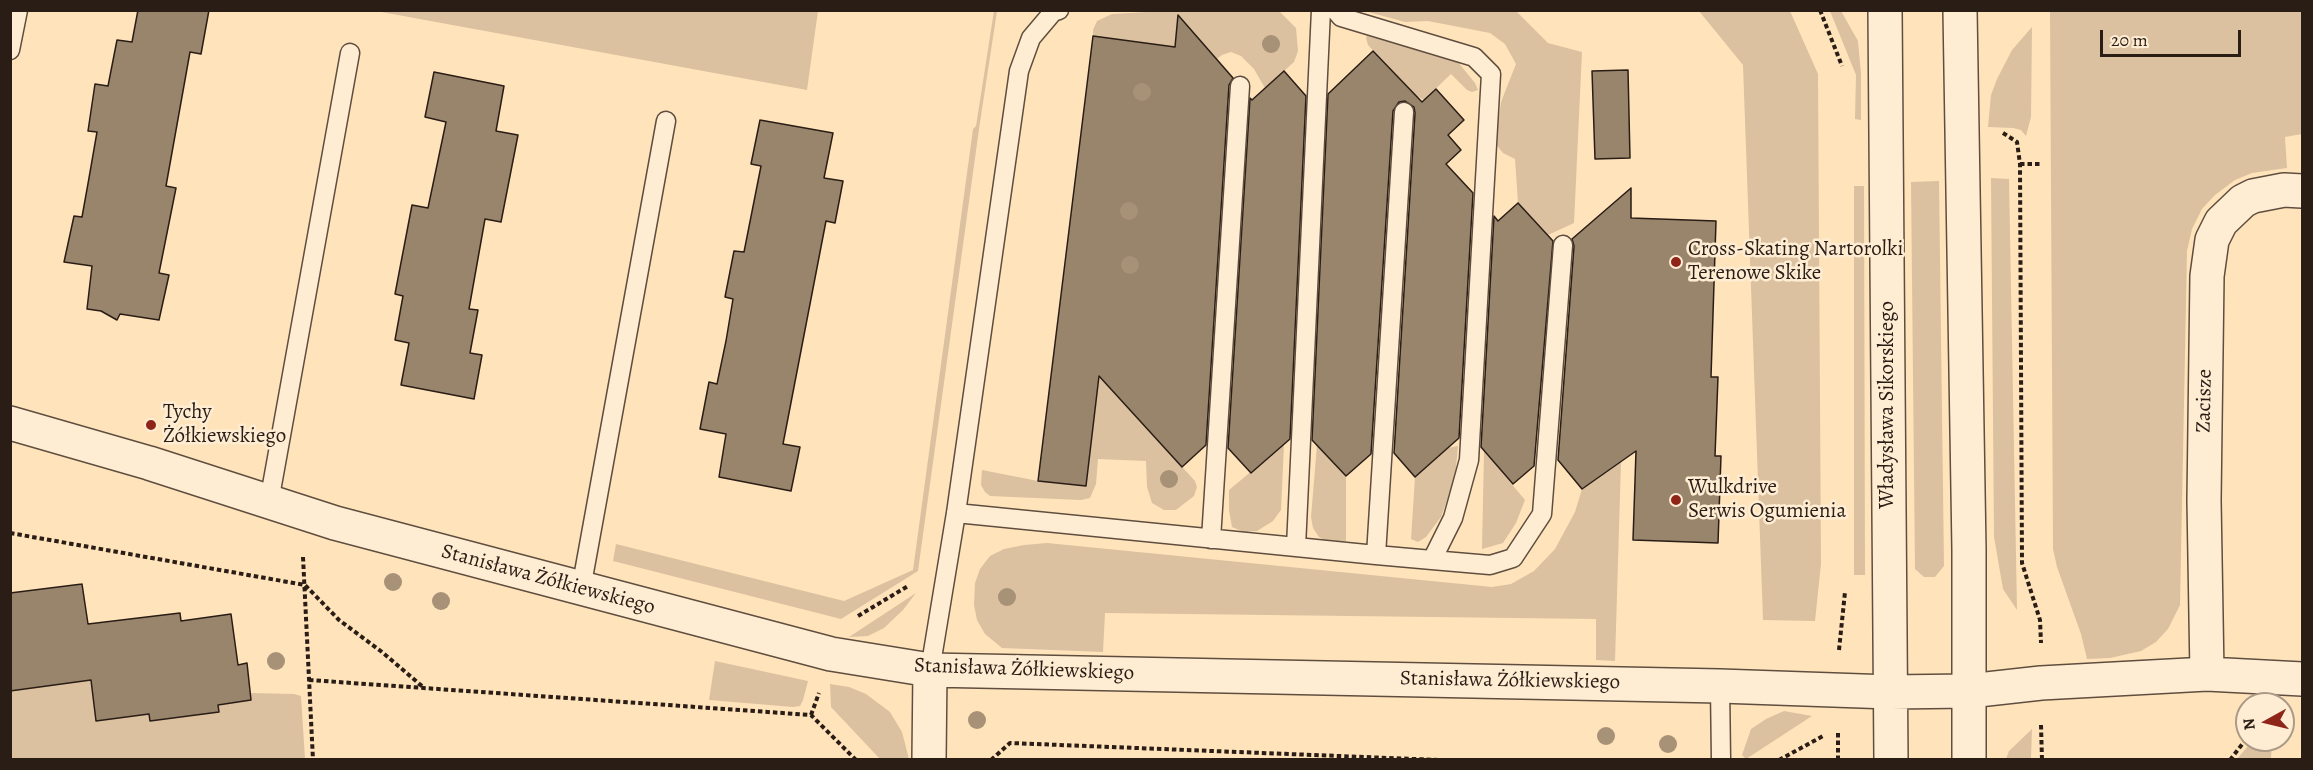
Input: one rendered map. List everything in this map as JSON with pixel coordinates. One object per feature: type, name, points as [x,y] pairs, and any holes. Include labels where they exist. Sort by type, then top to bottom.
[{"type":"street","name":"Władysława Sikorskiego","points":[[1885,10],[1891,759]]},
{"type":"street","points":[[1960,10],[1969,526],[1969,759]]},
{"type":"street","name":"Zacisze","points":[[2207,674],[2204,500],[2207,276],[2211,240],[2221,222],[2243,201],[2253,196],[2284,190],[2302,191]]},
{"type":"street","name":"Stanisława Żółkiewskiego","points":[[10,423],[148,463],[301,512],[581,589],[831,654],[930,670],[1720,686],[1890,692]]},
{"type":"street","points":[[929,759],[930,670]]},
{"type":"street","points":[[1890,692],[1969,691],[2041,683],[2207,674],[2302,679]]},
{"type":"lane","points":[[10,50],[18,10]]},
{"type":"lane","points":[[1296,547],[1321,10]]},
{"type":"lane","points":[[1335,10],[1341,17],[1474,57],[1491,74],[1469,460],[1453,518],[1431,560]]},
{"type":"lane","points":[[930,670],[956,513],[1019,71],[1030,38],[1055,11]]},
{"type":"lane","points":[[268,502],[350,53]]},
{"type":"lane","points":[[1211,539],[1240,86]]},
{"type":"lane","points":[[1376,555],[1404,112]]},
{"type":"lane","points":[[581,589],[666,121]]},
{"type":"lane","points":[[956,513],[1490,566],[1513,558],[1542,513],[1563,245]]},
{"type":"lane","points":[[1720,686],[1720,759]]},
{"type":"path","points":[[2012,137],[2017,142],[2020,164],[2022,563],[2040,620],[2041,641]]},
{"type":"path","points":[[2020,164],[2040,164]]},
{"type":"path","points":[[301,512],[313,759]]},
{"type":"path","points":[[10,533],[304,585],[339,620],[423,687]]},
{"type":"path","points":[[309,680],[812,715],[856,759]]},
{"type":"path","points":[[1838,724],[1838,759]]},
{"type":"path","points":[[2042,727],[2042,759]]},
{"type":"path","points":[[1779,759],[1823,736]]},
{"type":"path","points":[[992,759],[1010,743],[1440,759]]},
{"type":"path","points":[[1000,751],[1000,759]]},
{"type":"shaded area","points":[[1182,10],[1278,10],[1296,28],[1298,51],[1294,62],[1265,88],[1254,69],[1241,56],[1231,52],[1217,59],[1192,32],[1151,433],[1195,481],[1197,487],[1194,496],[1176,510],[1164,510],[1152,503],[1147,487],[1146,461],[1098,459],[1096,484],[1090,498],[1081,500],[990,496],[981,485],[982,470],[1038,481],[1086,486],[1140,42],[1093,36],[1093,30],[1097,21],[1112,14]]},
{"type":"shaded area","points":[[2052,10],[2302,11],[2302,134],[2285,137],[2287,168],[2252,173],[2235,180],[2215,195],[2202,209],[2192,229],[2187,251],[2180,605],[2168,629],[2156,642],[2141,651],[2110,658],[2087,659],[2053,549],[2050,12]]},
{"type":"shaded area","points":[[376,11],[818,11],[807,90]]},
{"type":"shaded area","points":[[994,11],[997,11],[918,571],[841,619],[613,561],[616,544],[844,601],[913,570],[973,129],[976,126]]},
{"type":"shaded area","points":[[1365,11],[1516,11],[1548,43],[1582,52],[1574,223],[1548,235],[1518,203],[1515,159],[1503,153],[1495,143],[1501,102],[1516,64],[1505,44],[1490,33],[1428,21],[1405,22]]},
{"type":"shaded area","points":[[1699,11],[1790,11],[1818,74],[1821,564],[1815,621],[1763,620],[1743,65]]},
{"type":"shaded area","points":[[1830,11],[1841,11],[1858,41],[1861,120],[1855,119],[1856,75]]},
{"type":"shaded area","points":[[2032,27],[2031,117],[2026,136],[2021,130],[2013,128],[1988,127],[1991,95],[1997,79],[2012,50]]},
{"type":"shaded area","points":[[1368,33],[1453,56],[1478,90],[1472,92],[1467,90],[1451,74],[1424,100],[1413,94],[1368,45],[1366,38]]},
{"type":"shaded area","points":[[1991,178],[2009,179],[2017,610],[2003,589],[1994,537]]},
{"type":"shaded area","points":[[1939,181],[1944,566],[1935,577],[1924,577],[1915,569],[1911,182]]},
{"type":"shaded area","points":[[1854,186],[1864,186],[1865,575],[1854,575]]},
{"type":"shaded area","points":[[1284,444],[1281,510],[1273,521],[1257,531],[1244,532],[1232,527],[1229,490]]},
{"type":"shaded area","points":[[1317,445],[1346,476],[1346,541],[1337,544],[1329,543],[1319,537],[1313,528],[1311,517]]},
{"type":"shaded area","points":[[1458,446],[1455,478],[1441,517],[1426,537],[1418,542],[1411,539],[1415,477],[1448,448]]},
{"type":"shaded area","points":[[1484,451],[1525,500],[1516,523],[1503,543],[1482,549]]},
{"type":"shaded area","points":[[1621,462],[1615,661],[1596,660],[1596,619],[1105,613],[1103,652],[1002,648],[985,634],[977,620],[974,605],[975,583],[980,569],[990,556],[1004,549],[1047,543],[1492,587],[1511,584],[1534,571],[1555,549],[1575,512],[1582,489]]},
{"type":"shaded area","points":[[916,593],[903,610],[884,628],[868,636],[849,637]]},
{"type":"shaded area","points":[[715,661],[808,681],[803,700],[800,706],[793,707],[709,700]]},
{"type":"shaded area","points":[[91,680],[97,721],[149,714],[150,721],[219,712],[218,705],[251,700],[250,693],[301,696],[305,759],[11,759],[10,691]]},
{"type":"shaded area","points":[[830,684],[849,687],[866,694],[890,712],[902,732],[909,759],[880,759],[831,707]]},
{"type":"shaded area","points":[[1784,711],[1812,716],[1746,759],[1742,755],[1751,729]]},
{"type":"shaded area","points":[[2032,729],[2031,759],[2006,759],[2009,751]]},
{"type":"shaded area","points":[[2243,752],[2271,752],[2271,759],[2237,759]]},
{"type":"building","points":[[138,10],[209,10],[201,54],[190,52],[166,186],[176,188],[159,273],[169,275],[159,320],[120,314],[117,320],[101,311],[87,309],[92,266],[64,262],[74,216],[82,217],[89,178],[97,132],[88,131],[95,84],[108,86],[117,40],[132,42]]},
{"type":"building","points":[[1178,15],[1233,78],[1229,85],[1206,445],[1182,467],[1099,376],[1086,486],[1038,481],[1093,36],[1175,47]]},
{"type":"building","points":[[1373,51],[1422,102],[1436,89],[1464,120],[1448,135],[1461,150],[1446,164],[1473,193],[1459,438],[1415,477],[1394,453],[1415,113],[1414,107],[1405,101],[1399,102],[1393,111],[1371,454],[1346,476],[1312,440],[1328,94]]},
{"type":"building","points":[[1628,70],[1630,158],[1595,159],[1592,71]]},
{"type":"building","points":[[1284,71],[1306,96],[1290,439],[1251,473],[1228,448],[1250,98],[1252,100]]},
{"type":"building","points":[[434,72],[504,86],[496,131],[518,135],[501,222],[485,219],[469,309],[478,310],[470,353],[482,355],[474,399],[401,385],[409,343],[395,340],[403,296],[395,294],[412,205],[428,208],[446,122],[425,117]]},
{"type":"building","points":[[760,120],[833,133],[824,178],[843,181],[835,223],[826,221],[783,444],[800,447],[791,491],[719,477],[726,434],[700,429],[709,382],[717,384],[726,341],[733,299],[725,297],[734,251],[744,252],[761,166],[751,164]]},
{"type":"building","points":[[1631,188],[1631,218],[1716,221],[1711,377],[1718,377],[1715,456],[1721,456],[1718,543],[1633,540],[1636,451],[1582,489],[1558,460],[1574,246],[1572,239]]},
{"type":"building","points":[[1518,203],[1553,241],[1534,466],[1513,484],[1481,447],[1494,216],[1498,221]]},
{"type":"building","points":[[82,584],[88,624],[180,613],[181,621],[231,614],[238,665],[247,663],[251,700],[218,705],[219,712],[150,721],[149,714],[96,721],[91,680],[10,691],[10,593]]},
{"type":"place","name":"Cross-Skating Nartorolki Terenowe Skike","points":[[1676,262]]},
{"type":"place","name":"Tychy Żółkiewskiego","points":[[151,425]]},
{"type":"place","name":"Wulkdrive Serwis Ogumienia","points":[[1676,500]]}]
